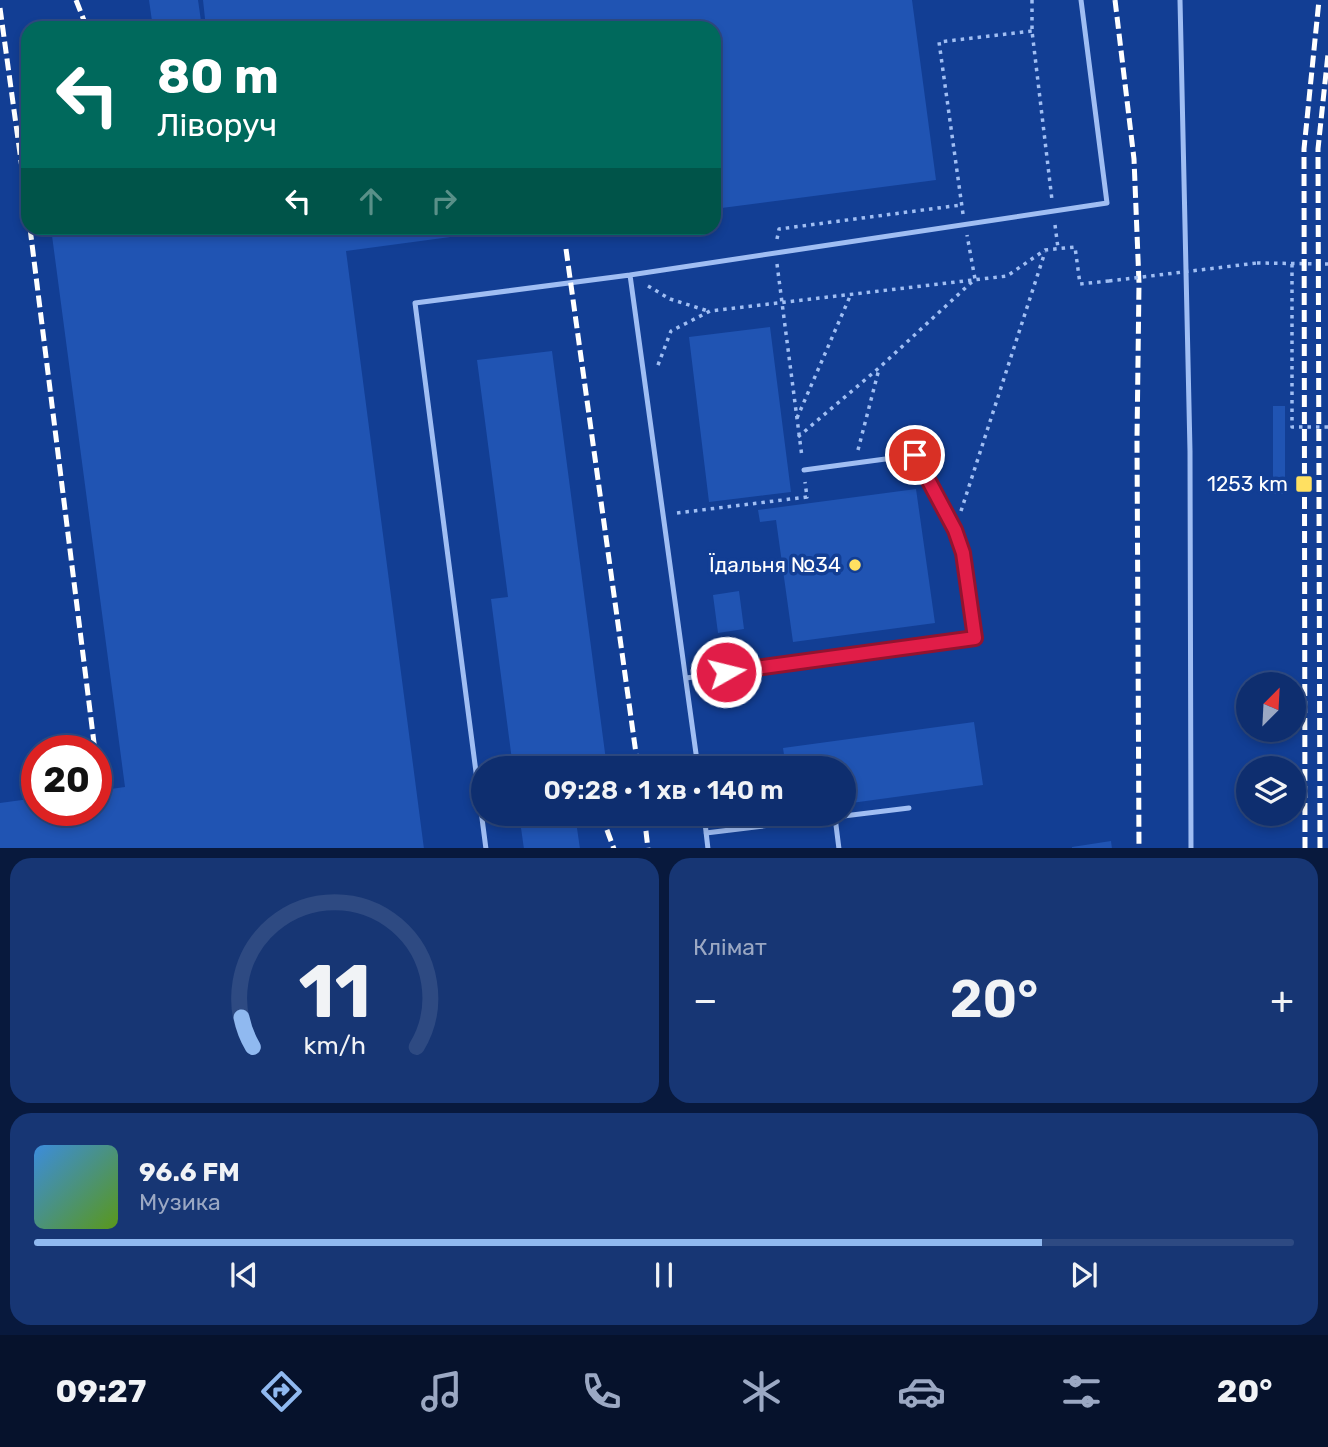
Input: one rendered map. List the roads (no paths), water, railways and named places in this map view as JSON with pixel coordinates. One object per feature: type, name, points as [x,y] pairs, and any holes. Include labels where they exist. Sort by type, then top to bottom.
[{"type":"lane","points":[[486,848],[415,303],[630,275],[1107,204],[1081,0]]},
{"type":"lane","points":[[1180,0],[1190,451],[1191,848]]},
{"type":"lane","points":[[630,275],[697,756]]},
{"type":"lane","points":[[687,678],[975,638],[963,553],[955,530],[915,455],[804,470]]},
{"type":"lane","points":[[856,814],[909,808]]},
{"type":"lane","points":[[705,826],[708,848]]},
{"type":"lane","points":[[706,833],[762,826]]},
{"type":"lane","points":[[836,826],[839,848]]},
{"type":"railway","points":[[76,0],[84,21]]},
{"type":"railway","points":[[1115,0],[1134,159],[1139,283],[1139,848]]},
{"type":"railway","points":[[1305,848],[1304,149],[1319,0]]},
{"type":"railway","points":[[0,8],[21,161]]},
{"type":"railway","points":[[1320,848],[1318,149],[1328,54]]},
{"type":"railway","points":[[31,235],[93,735]]},
{"type":"railway","points":[[566,249],[636,756]]},
{"type":"railway","points":[[605,826],[614,848]]},
{"type":"railway","points":[[645,826],[648,848]]},
{"type":"place","name":"1253 km","points":[[1304,484]]},
{"type":"place","name":"Їдальня №34","points":[[855,565]]}]
